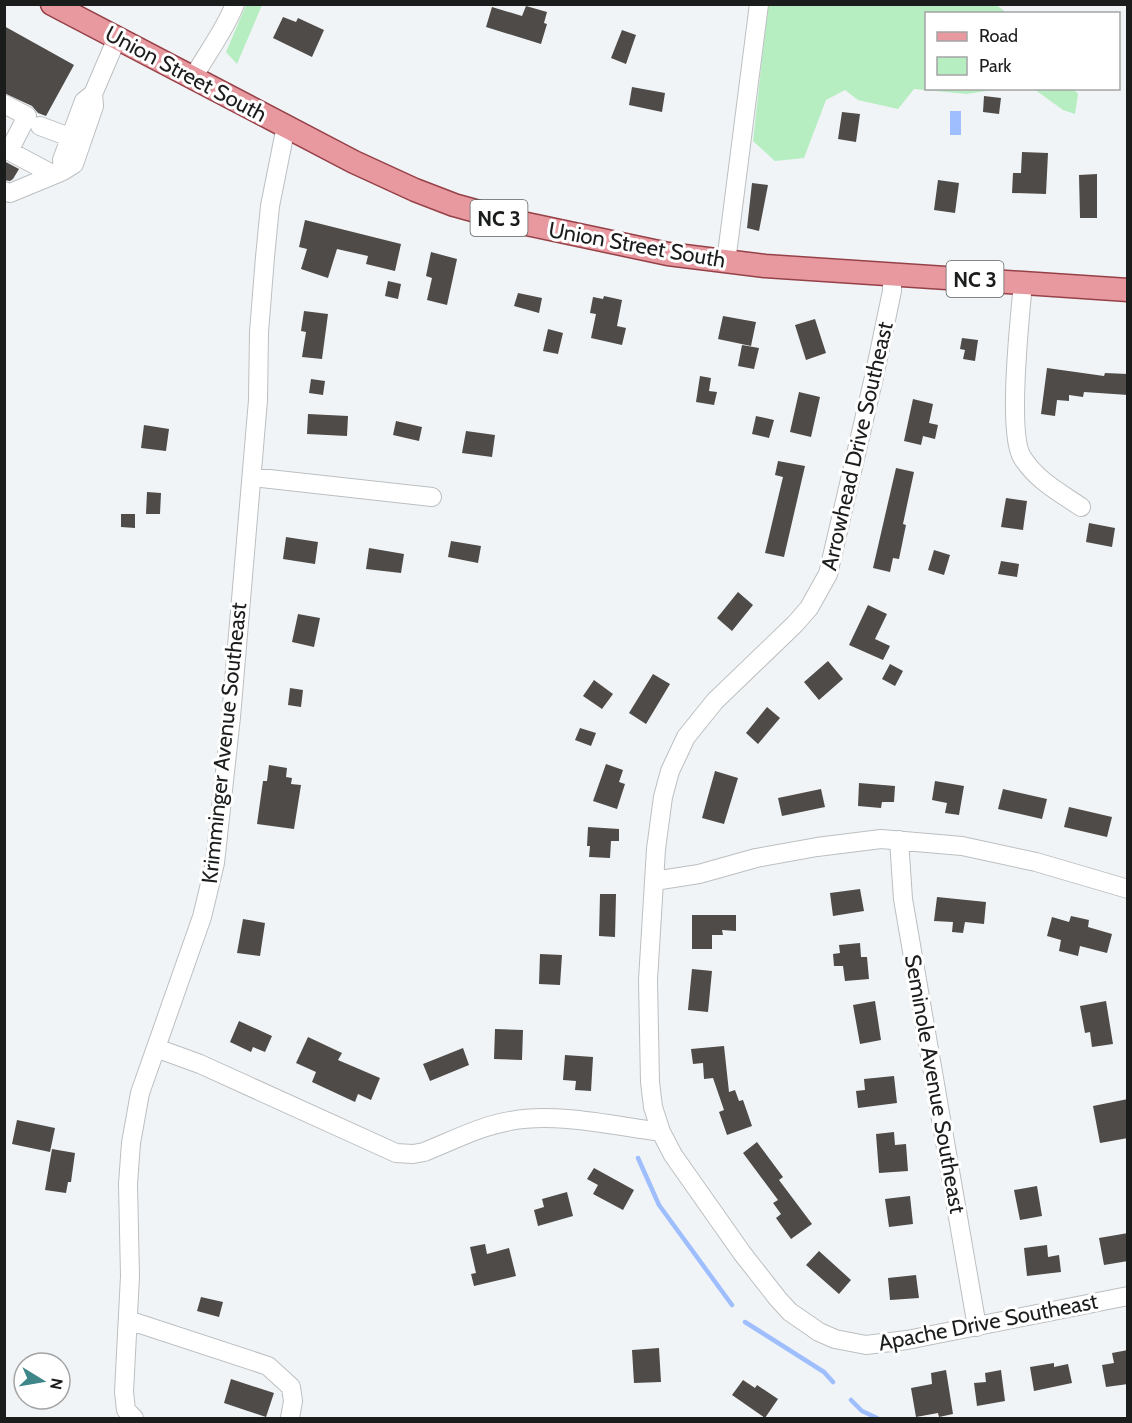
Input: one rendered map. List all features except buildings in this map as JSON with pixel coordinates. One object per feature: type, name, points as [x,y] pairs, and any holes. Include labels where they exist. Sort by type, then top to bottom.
[{"type":"main road","name":"Union Street South","points":[[52,4],[354,162],[415,190],[458,206],[508,220],[657,251],[726,262],[1128,290]]},
{"type":"street","points":[[193,78],[214,40],[229,20],[235,4]]},
{"type":"street","points":[[726,262],[759,4]]},
{"type":"street","points":[[58,173],[62,160],[76,140],[84,101],[93,94],[117,38]]},
{"type":"street","points":[[4,104],[27,116],[7,150],[58,173]]},
{"type":"street","points":[[40,126],[76,140]]},
{"type":"street","name":"Krimminger Avenue Southeast","points":[[128,1417],[124,1392],[130,1276],[128,1184],[131,1143],[140,1093],[202,917],[215,863],[231,717],[252,477],[265,257],[270,207],[286,126]]},
{"type":"street","points":[[4,191],[10,193],[58,173]]},
{"type":"street","name":"Arrowhead Drive Southeast","points":[[661,1132],[653,1107],[650,1082],[648,980],[656,849],[663,797],[670,771],[686,737],[715,701],[809,608],[828,574],[874,377],[892,291],[892,275]]},
{"type":"street","points":[[1023,283],[1015,431],[1021,455],[1043,482],[1081,507]]},
{"type":"street","points":[[252,477],[432,497]]},
{"type":"street","points":[[654,881],[699,874],[756,858],[881,839],[962,846],[1036,862],[1128,889]]},
{"type":"street","name":"Seminole Avenue Southeast","points":[[899,840],[904,910],[977,1327]]},
{"type":"street","points":[[156,1048],[200,1064],[396,1153],[424,1152],[491,1125],[533,1118],[581,1121],[661,1132]]},
{"type":"street","name":"Apache Drive Southeast","points":[[661,1132],[673,1155],[767,1286],[790,1312],[819,1332],[835,1339],[866,1345],[907,1340],[1128,1296]]},
{"type":"street","points":[[128,1320],[268,1366],[291,1387],[293,1401],[290,1419]]},
{"type":"green space","points":[[995,4],[1006,12],[925,12],[925,90],[993,90],[967,94],[914,89],[898,109],[858,100],[845,90],[826,100],[804,158],[775,161],[753,141],[768,5]]},
{"type":"green space","points":[[246,5],[262,5],[237,64],[226,52]]},
{"type":"green space","points":[[1035,90],[1075,90],[1078,94],[1075,114],[1063,110]]},
{"type":"water","points":[[950,111],[961,111],[961,135],[950,135]]},
{"type":"waterway","points":[[638,1158],[659,1205],[732,1305]]},
{"type":"waterway","points":[[745,1322],[824,1372],[833,1382]]},
{"type":"waterway","points":[[851,1400],[862,1411],[877,1418]]}]
